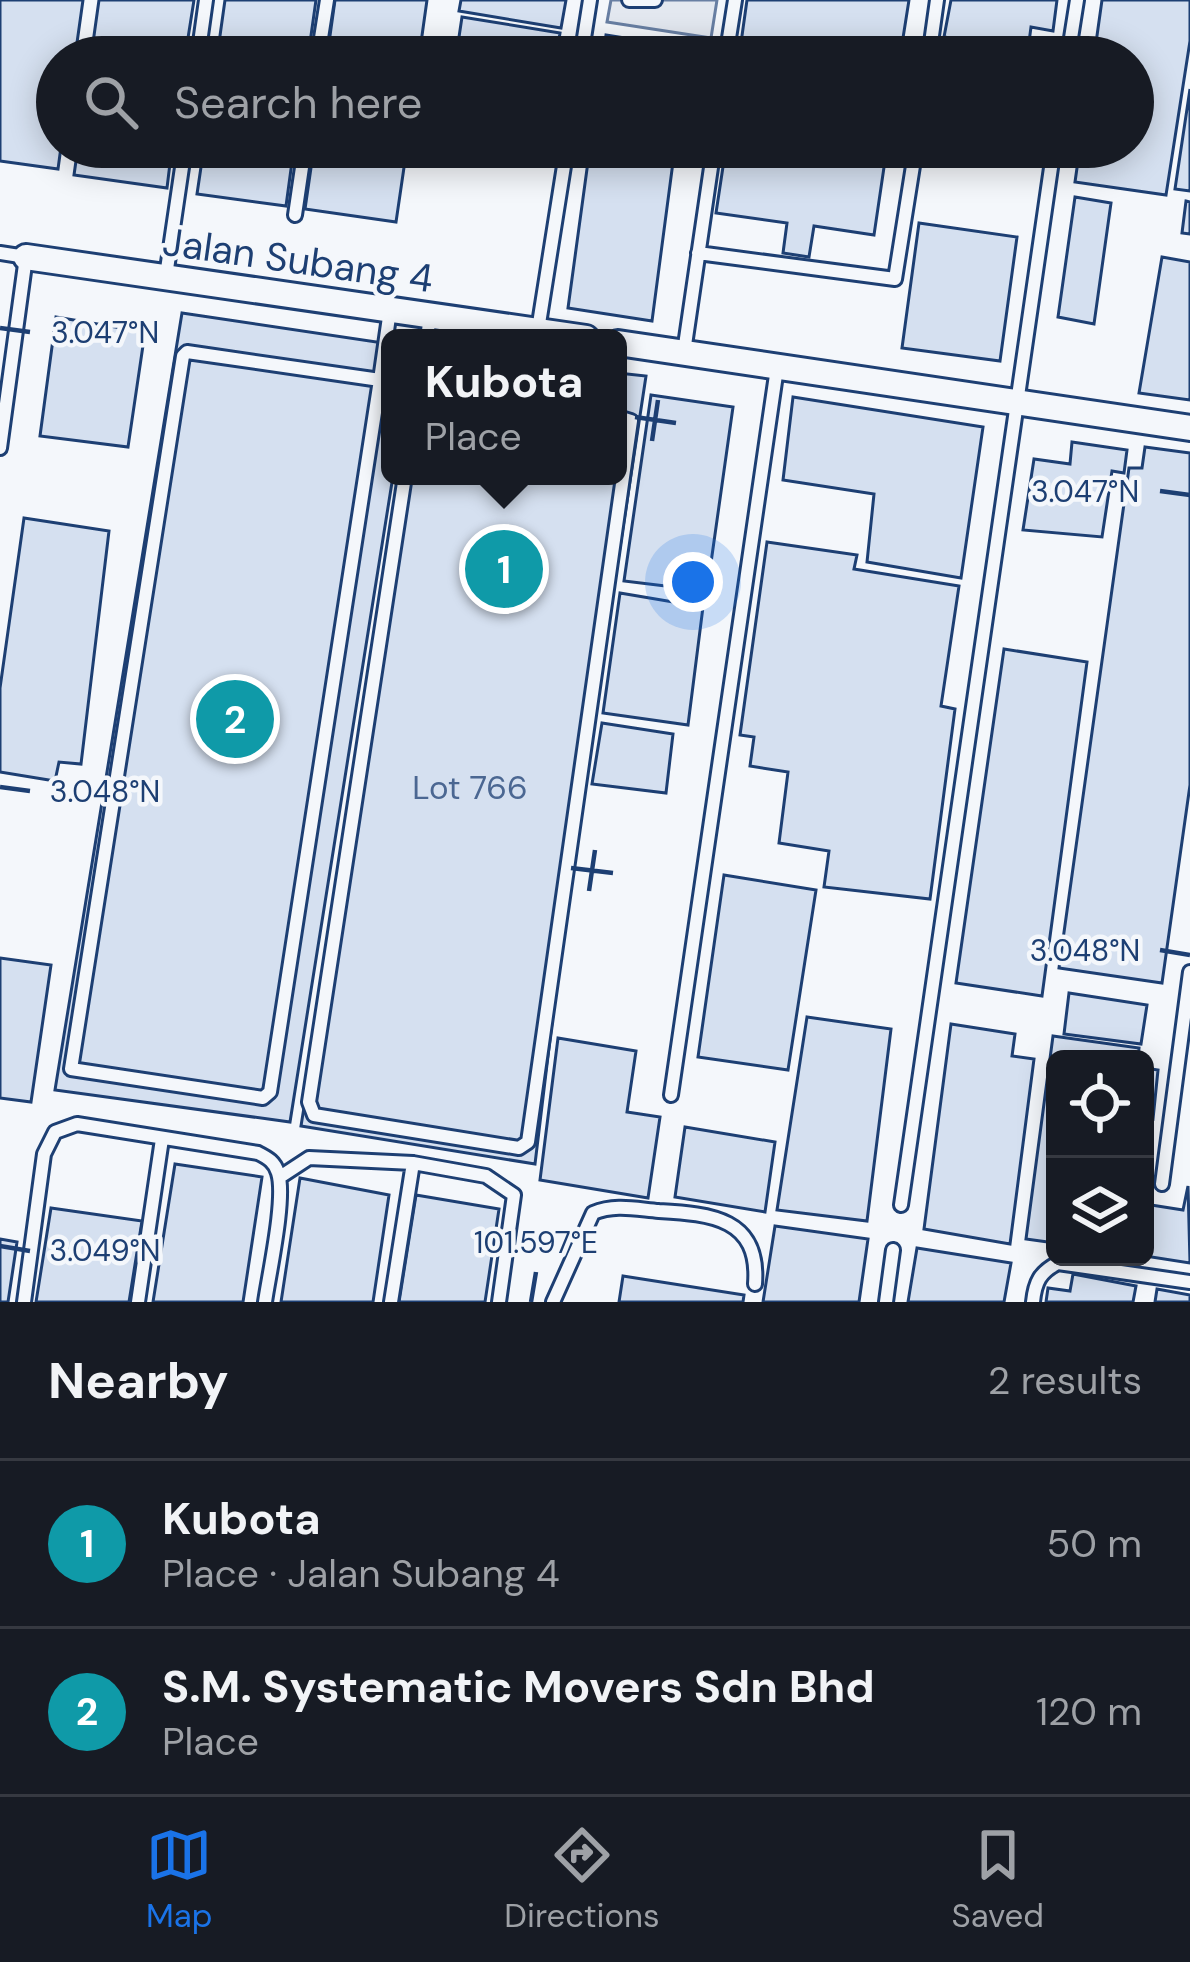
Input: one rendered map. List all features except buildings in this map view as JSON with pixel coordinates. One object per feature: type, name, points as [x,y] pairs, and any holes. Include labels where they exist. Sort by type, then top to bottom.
[{"type":"street","name":"Jalan Subang 4","points":[[13,255],[390,310],[428,327],[501,329]]},
{"type":"street","points":[[627,344],[1190,428]]},
{"type":"lane","points":[[201,36],[206,0]]},
{"type":"lane","points":[[321,36],[327,0]]},
{"type":"lane","points":[[584,36],[590,0]]},
{"type":"lane","points":[[629,0],[655,0]]},
{"type":"lane","points":[[730,36],[735,0]]},
{"type":"lane","points":[[932,36],[937,0]]},
{"type":"lane","points":[[1071,36],[1077,0]]},
{"type":"lane","points":[[165,278],[182,168]]},
{"type":"lane","points":[[295,215],[302,168]]},
{"type":"lane","points":[[538,329],[564,168]]},
{"type":"lane","points":[[684,354],[710,168]]},
{"type":"lane","points":[[698,253],[896,279],[913,168]]},
{"type":"lane","points":[[902,1205],[1051,168]]},
{"type":"lane","points":[[0,448],[13,255]]},
{"type":"lane","points":[[387,329],[390,310]]},
{"type":"lane","points":[[380,380],[187,352],[183,356],[71,1070],[263,1098],[270,1092],[380,380],[381,373]]},
{"type":"lane","points":[[671,1096],[777,368]]},
{"type":"lane","points":[[627,420],[631,422],[627,450]]},
{"type":"lane","points":[[404,485],[308,1102],[314,1115],[519,1148],[529,1142],[622,485]]},
{"type":"lane","points":[[1162,1184],[1190,972]]},
{"type":"lane","points":[[24,1302],[44,1154],[55,1132],[77,1124],[258,1153],[272,1161],[280,1177],[265,1302]]},
{"type":"lane","points":[[138,1302],[162,1139]]},
{"type":"lane","points":[[280,1177],[309,1158],[413,1163],[486,1175],[514,1195],[499,1302]]},
{"type":"lane","points":[[391,1302],[413,1163]]},
{"type":"lane","points":[[553,1302],[593,1213],[610,1206],[708,1214],[740,1230],[757,1258],[755,1284]]},
{"type":"lane","points":[[886,1302],[893,1250]]},
{"type":"lane","points":[[1033,1302],[1038,1279],[1058,1263],[1190,1282]]},
{"type":"shaded area","points":[[611,0],[717,0],[711,36],[607,22]]},
{"type":"place","name":"Kubota","points":[[504,569]]},
{"type":"place","name":"S.M. Systematic Movers Sdn Bhd","points":[[235,719]]}]
